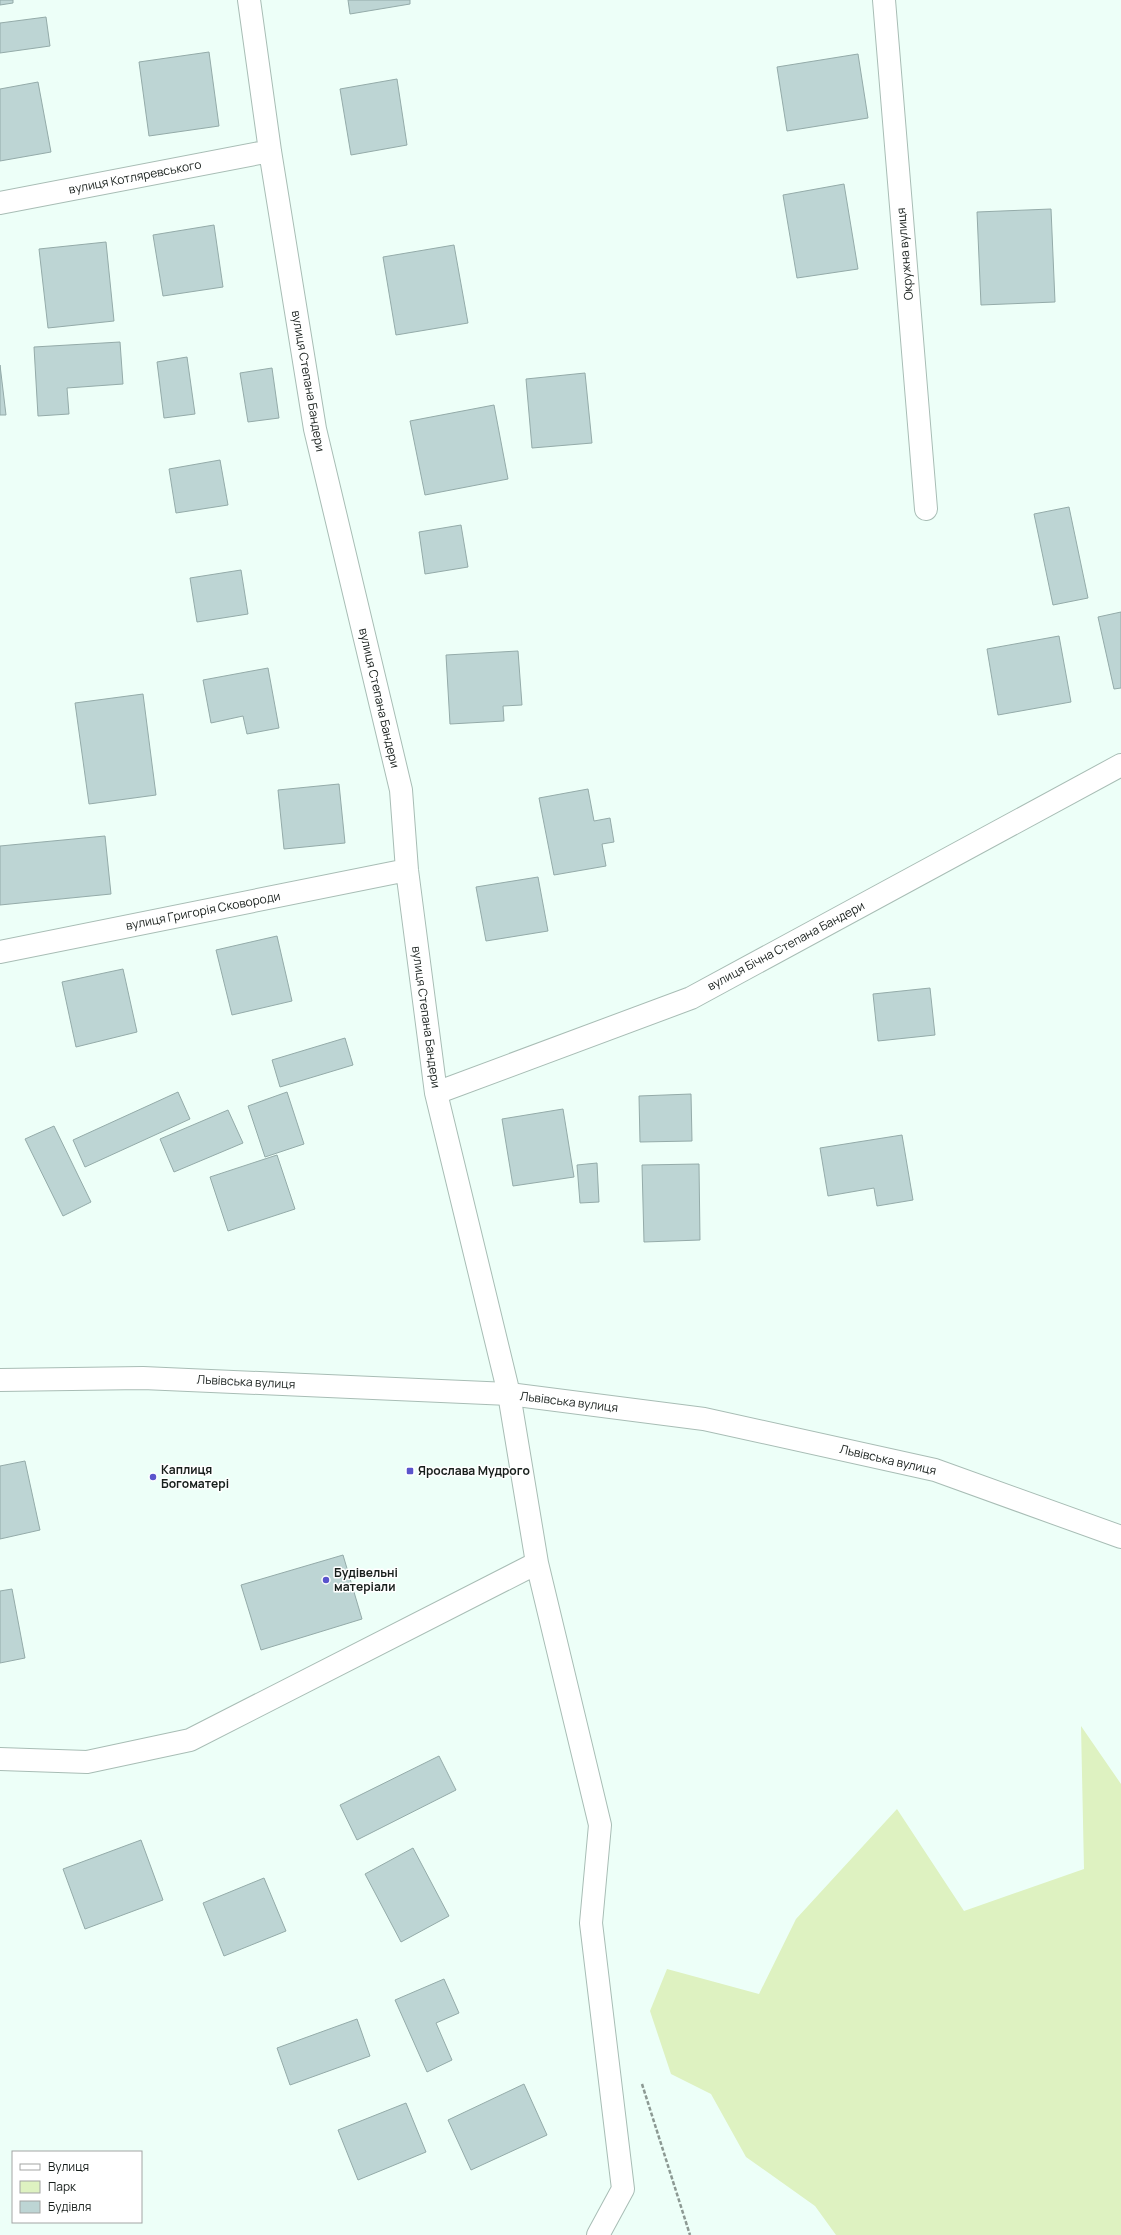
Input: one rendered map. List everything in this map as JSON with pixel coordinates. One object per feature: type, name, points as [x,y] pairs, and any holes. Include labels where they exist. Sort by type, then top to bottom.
[{"type":"street","name":"вулиця Степана Бандери","points":[[249,0],[270,151],[315,429],[401,790],[406,870],[436,1093],[509,1394],[536,1563],[600,1825],[591,1923],[623,2189],[598,2235]]},
{"type":"street","name":"Окружна вулиця","points":[[884,0],[926,509]]},
{"type":"street","name":"вулиця Котляревського","points":[[0,203],[270,151]]},
{"type":"street","name":"вулиця Бічна Степана Бандери","points":[[436,1093],[691,998],[1121,765]]},
{"type":"street","name":"вулиця Григорія Сковороди","points":[[0,952],[406,870]]},
{"type":"street","name":"Львівська вулиця","points":[[0,1380],[143,1378],[509,1394],[704,1419],[935,1470],[1121,1537]]},
{"type":"street","points":[[0,1760],[87,1762],[190,1740],[536,1563]]},
{"type":"green space","points":[[1081,1726],[1121,1784],[1121,2235],[836,2235],[815,2206],[746,2157],[711,2094],[671,2074],[650,2011],[667,1969],[759,1994],[796,1919],[897,1809],[964,1911],[1084,1869]]},
{"type":"building","points":[[0,0],[13,0],[13,3],[0,5]]},
{"type":"building","points":[[348,0],[410,0],[410,4],[350,14]]},
{"type":"building","points":[[46,17],[50,46],[0,53],[0,23]]},
{"type":"building","points":[[209,52],[219,126],[149,136],[139,62]]},
{"type":"building","points":[[858,54],[868,118],[787,131],[777,67]]},
{"type":"building","points":[[397,79],[407,145],[351,155],[340,89]]},
{"type":"building","points":[[38,82],[51,152],[0,161],[0,89]]},
{"type":"building","points":[[844,184],[858,269],[797,278],[783,195]]},
{"type":"building","points":[[1051,209],[1055,302],[981,305],[977,212]]},
{"type":"building","points":[[214,225],[223,287],[163,296],[153,235]]},
{"type":"building","points":[[106,242],[114,321],[48,328],[39,249]]},
{"type":"building","points":[[454,245],[468,323],[396,335],[383,257]]},
{"type":"building","points":[[120,342],[123,384],[67,388],[69,414],[38,416],[34,347]]},
{"type":"building","points":[[187,357],[195,414],[164,418],[157,362]]},
{"type":"building","points":[[0,365],[6,415],[0,415]]},
{"type":"building","points":[[272,368],[279,418],[248,422],[240,373]]},
{"type":"building","points":[[585,373],[592,443],[532,448],[526,379]]},
{"type":"building","points":[[494,405],[508,479],[425,495],[410,421]]},
{"type":"building","points":[[220,460],[228,505],[176,513],[169,469]]},
{"type":"building","points":[[1069,507],[1088,598],[1053,605],[1034,514]]},
{"type":"building","points":[[461,525],[468,567],[425,574],[419,532]]},
{"type":"building","points":[[241,570],[248,614],[197,622],[190,578]]},
{"type":"building","points":[[1121,612],[1121,688],[1114,689],[1098,617]]},
{"type":"building","points":[[1059,636],[1071,702],[998,715],[987,649]]},
{"type":"building","points":[[518,651],[522,705],[503,706],[504,721],[450,724],[446,655]]},
{"type":"building","points":[[268,668],[279,728],[247,734],[243,716],[211,723],[203,680]]},
{"type":"building","points":[[143,694],[156,795],[89,804],[75,703]]},
{"type":"building","points":[[339,784],[345,843],[284,849],[278,790]]},
{"type":"building","points":[[588,789],[594,821],[610,818],[614,842],[602,844],[606,866],[554,875],[539,798]]},
{"type":"building","points":[[105,836],[111,894],[0,905],[0,846]]},
{"type":"building","points":[[538,877],[548,931],[486,941],[476,887]]},
{"type":"building","points":[[277,936],[292,1001],[232,1015],[216,950]]},
{"type":"building","points":[[123,969],[137,1032],[76,1047],[62,982]]},
{"type":"building","points":[[930,988],[935,1035],[878,1041],[873,994]]},
{"type":"building","points":[[345,1038],[353,1065],[280,1087],[272,1060]]},
{"type":"building","points":[[178,1092],[190,1119],[85,1167],[73,1140]]},
{"type":"building","points":[[287,1092],[304,1144],[265,1157],[248,1106]]},
{"type":"building","points":[[691,1094],[692,1141],[640,1142],[639,1096]]},
{"type":"building","points":[[563,1109],[574,1177],[513,1186],[502,1119]]},
{"type":"building","points":[[228,1110],[243,1143],[174,1172],[160,1139]]},
{"type":"building","points":[[54,1126],[91,1202],[63,1216],[25,1139]]},
{"type":"building","points":[[902,1135],[913,1200],[877,1206],[874,1188],[828,1196],[820,1148]]},
{"type":"building","points":[[277,1155],[295,1209],[228,1231],[210,1177]]},
{"type":"building","points":[[597,1163],[599,1202],[580,1203],[577,1165]]},
{"type":"building","points":[[699,1164],[700,1240],[644,1242],[642,1165]]},
{"type":"building","points":[[25,1461],[40,1530],[0,1539],[0,1466]]},
{"type":"building","points":[[343,1555],[362,1619],[261,1650],[241,1585]]},
{"type":"building","points":[[12,1589],[25,1658],[0,1663],[0,1591]]},
{"type":"building","points":[[439,1756],[456,1790],[357,1840],[340,1805]]},
{"type":"building","points":[[141,1840],[163,1900],[85,1929],[63,1869]]},
{"type":"building","points":[[413,1848],[449,1916],[401,1942],[365,1874]]},
{"type":"building","points":[[264,1878],[286,1931],[224,1956],[203,1903]]},
{"type":"building","points":[[444,1979],[459,2013],[436,2023],[452,2060],[427,2072],[395,2000]]},
{"type":"building","points":[[357,2019],[370,2056],[290,2085],[277,2048]]},
{"type":"building","points":[[524,2084],[547,2135],[471,2170],[448,2120]]},
{"type":"building","points":[[406,2103],[426,2152],[358,2180],[338,2130]]},
{"type":"place","name":"Ярослава Мудрого","points":[[410,1471]]},
{"type":"place","name":"Каплиця Богоматері","points":[[153,1477]]},
{"type":"place","name":"Будівельні матеріали","points":[[326,1580]]}]
